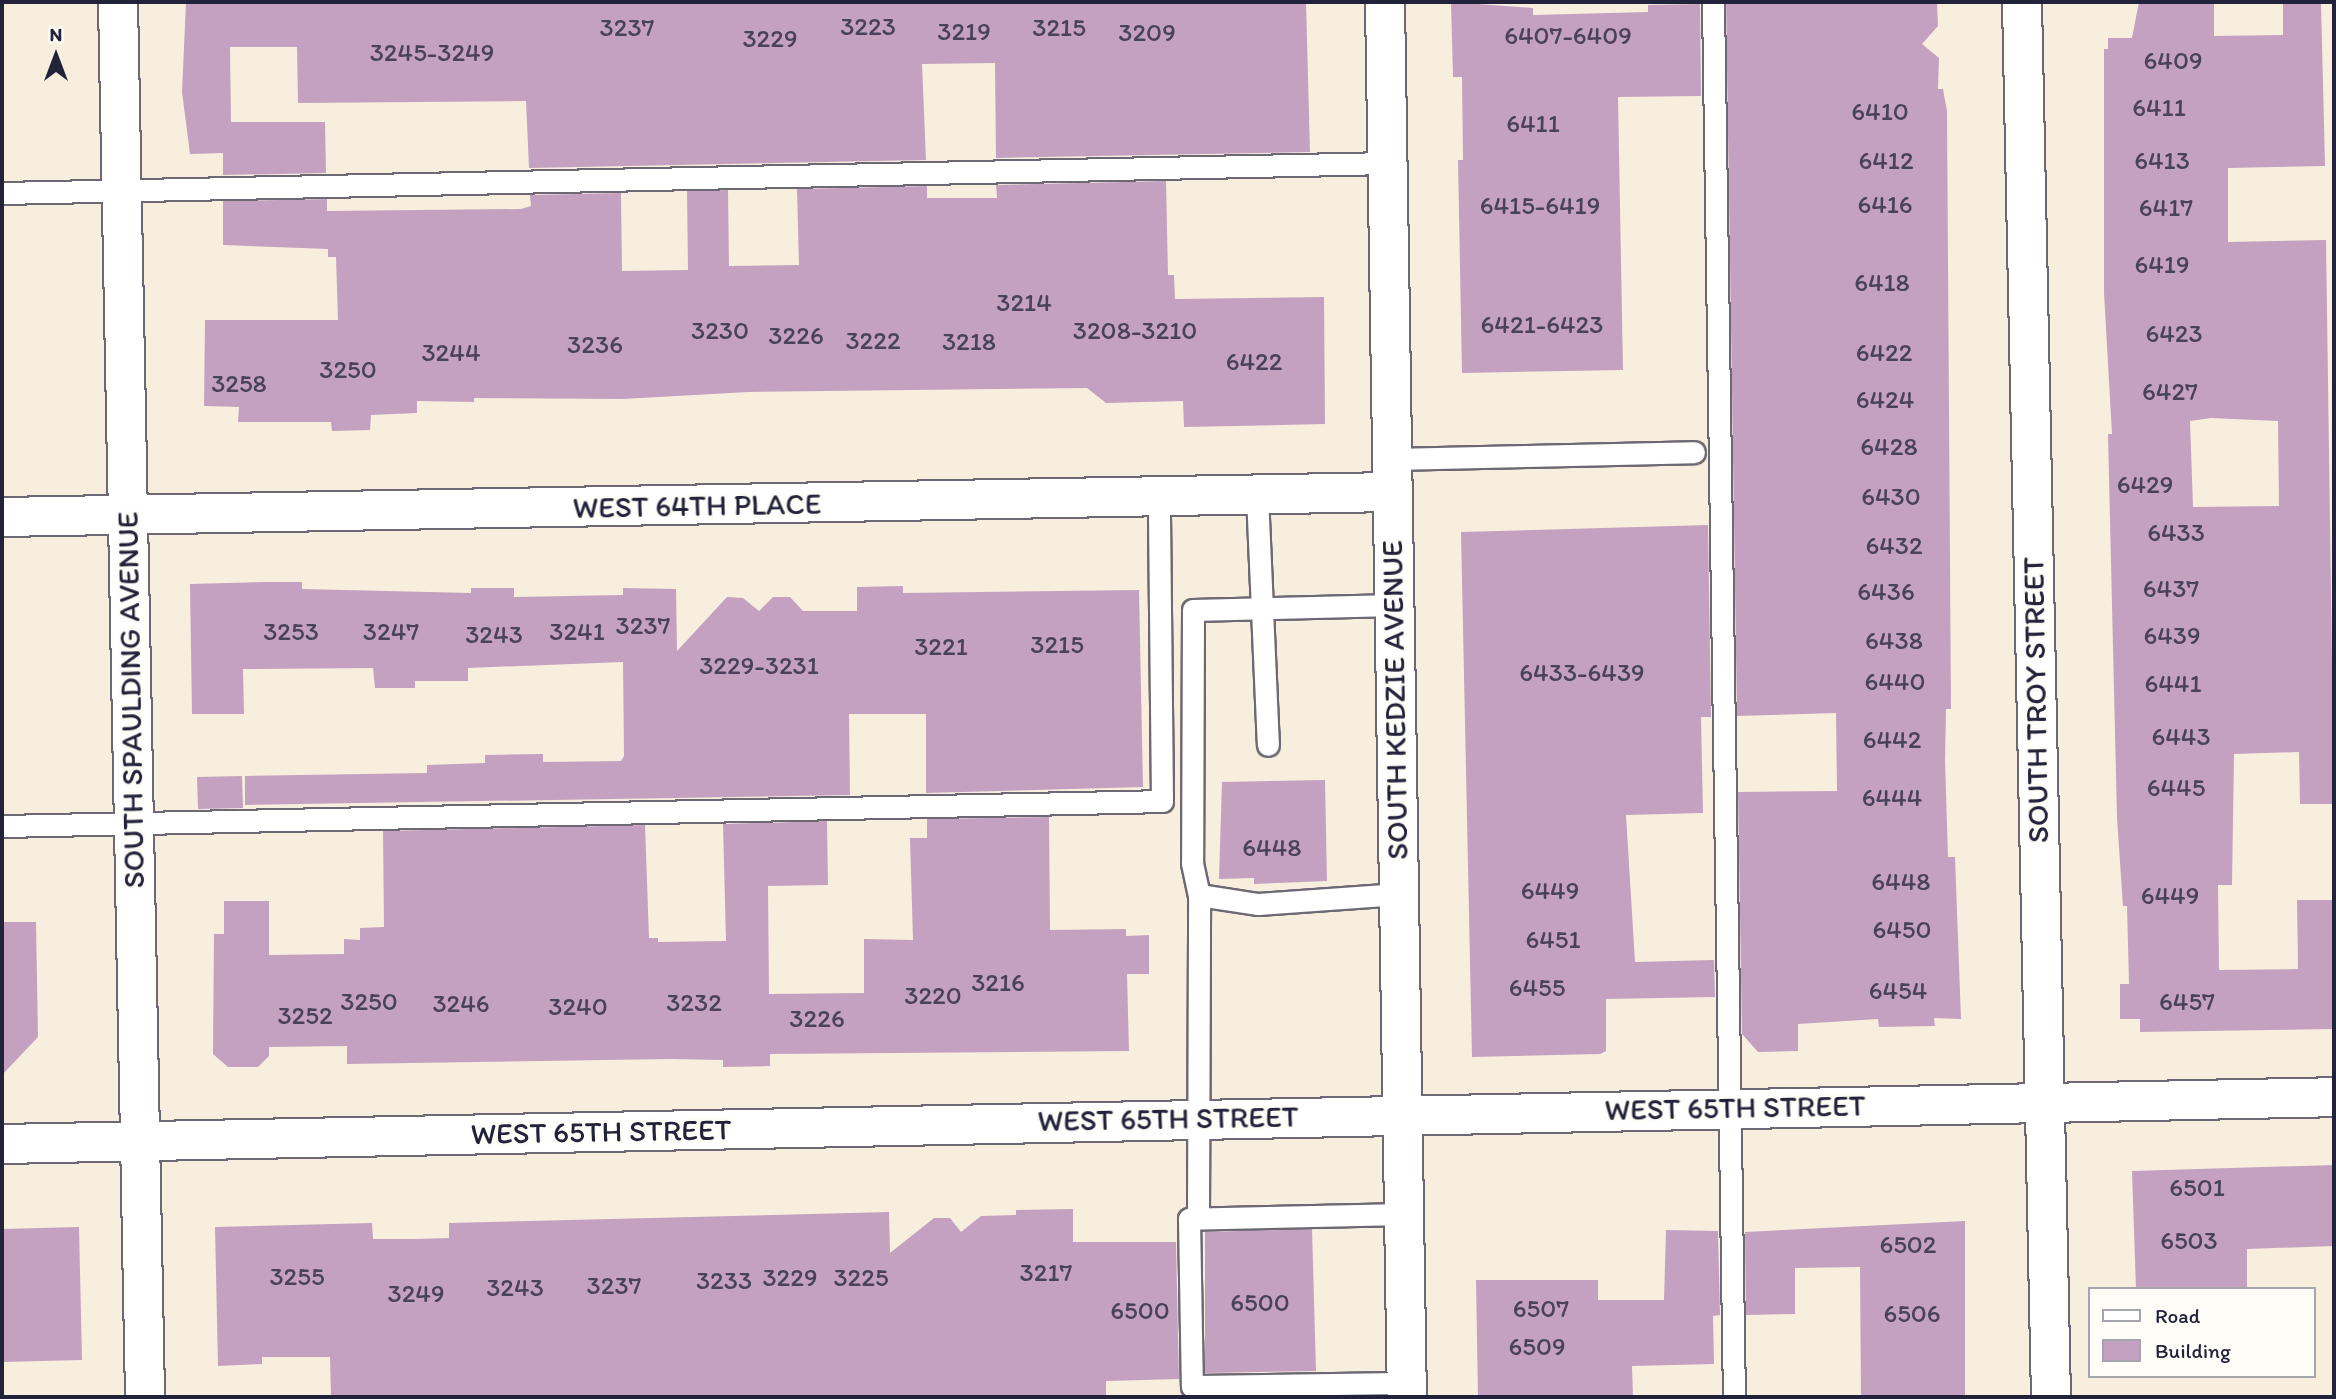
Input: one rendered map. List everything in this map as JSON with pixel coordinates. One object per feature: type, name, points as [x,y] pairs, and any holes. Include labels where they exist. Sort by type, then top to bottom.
[{"type":"street","name":"SOUTH SPAULDING AVENUE","points":[[118,2],[145,1397]]},
{"type":"street","name":"SOUTH KEDZIE AVENUE","points":[[1385,2],[1407,1390]]},
{"type":"street","name":"SOUTH TROY STREET","points":[[2022,2],[2051,1397]]},
{"type":"street","name":"WEST 64TH PLACE","points":[[2,517],[1159,498],[1257,495],[1392,475]]},
{"type":"street","name":"WEST 65TH STREET","points":[[2,1144],[2334,1097]]},
{"type":"lane","points":[[1713,2],[1734,1397]]},
{"type":"lane","points":[[2,193],[1388,163]]},
{"type":"lane","points":[[1392,475],[1694,452]]},
{"type":"lane","points":[[1257,495],[1268,745]]},
{"type":"lane","points":[[2,826],[1162,801],[1159,498]]},
{"type":"lane","points":[[1198,1218],[1199,895],[1192,863],[1193,610],[1394,605]]},
{"type":"lane","points":[[1199,895],[1258,904],[1399,894]]},
{"type":"lane","points":[[1404,1214],[1189,1219],[1192,1386],[1407,1390]]},
{"type":"building","points":[[186,2],[1306,2],[1310,152],[996,158],[995,63],[922,64],[926,160],[529,168],[526,101],[298,103],[297,47],[230,47],[231,122],[325,122],[326,173],[223,175],[223,153],[190,154],[182,92]]},
{"type":"building","points":[[1451,2],[1533,8],[1533,15],[1648,12],[1648,5],[1700,4],[1701,96],[1618,97],[1623,370],[1462,373],[1458,160],[1463,160],[1462,77],[1453,77]]},
{"type":"building","points":[[1726,2],[1937,2],[1938,26],[1922,44],[1939,58],[1938,89],[1943,89],[1947,111],[1951,709],[1946,709],[1945,760],[1948,857],[1955,857],[1961,1019],[1934,1018],[1935,1026],[1879,1027],[1878,1019],[1798,1024],[1798,1051],[1758,1052],[1742,1034],[1738,792],[1837,791],[1836,713],[1737,716]]},
{"type":"building","points":[[2139,2],[2214,2],[2214,36],[2283,35],[2283,2],[2321,2],[2325,166],[2228,168],[2228,242],[2326,240],[2334,804],[2300,804],[2299,752],[2234,754],[2232,885],[2218,885],[2219,970],[2298,969],[2297,900],[2334,900],[2334,1029],[2140,1032],[2140,1019],[2120,1019],[2120,984],[2129,984],[2127,906],[2123,906],[2117,818],[2108,434],[2112,434],[2104,293],[2104,49],[2108,49],[2108,38],[2132,38]],"holes":[[[2211,418],[2278,421],[2279,506],[2193,507],[2190,421]]]},
{"type":"building","points":[[1166,181],[1168,275],[1174,275],[1175,299],[1324,297],[1325,424],[1184,427],[1183,401],[1106,403],[1087,388],[748,392],[623,399],[474,398],[474,402],[417,401],[417,413],[371,415],[370,430],[332,431],[331,422],[238,422],[239,407],[204,406],[205,320],[338,320],[336,257],[328,257],[328,249],[223,245],[223,201],[327,199],[327,211],[521,209],[531,206],[530,195],[621,193],[622,271],[688,270],[687,191],[728,190],[729,266],[799,265],[797,189],[927,186],[927,198],[997,198],[996,185]]},
{"type":"building","points":[[1708,525],[1711,717],[1701,717],[1703,813],[1626,815],[1635,962],[1714,960],[1715,997],[1606,999],[1606,1051],[1600,1054],[1472,1057],[1461,532]]},
{"type":"building","points":[[302,582],[302,589],[471,593],[471,588],[514,588],[514,597],[623,595],[623,588],[676,589],[677,651],[727,597],[743,598],[759,611],[773,597],[790,597],[803,611],[857,611],[857,587],[903,586],[903,593],[1139,590],[1143,787],[926,793],[926,714],[849,714],[850,795],[245,805],[245,776],[427,773],[427,765],[485,763],[485,755],[543,754],[543,762],[621,761],[624,756],[623,662],[468,668],[468,681],[415,681],[415,688],[375,688],[373,668],[243,669],[244,714],[192,714],[190,584]]},
{"type":"building","points":[[242,776],[243,808],[198,809],[197,777]]},
{"type":"building","points":[[1325,780],[1327,881],[1254,884],[1254,878],[1219,879],[1222,782]]},
{"type":"building","points":[[1049,817],[1050,930],[1126,929],[1126,936],[1149,935],[1149,974],[1127,974],[1129,1051],[770,1054],[770,1066],[723,1067],[723,1060],[671,1059],[347,1064],[347,1046],[269,1047],[269,1056],[258,1067],[228,1067],[213,1054],[214,934],[224,934],[224,901],[269,901],[269,955],[344,954],[344,939],[360,940],[360,928],[384,927],[383,831],[645,825],[649,938],[658,938],[658,942],[726,941],[723,824],[827,821],[828,885],[768,886],[769,994],[864,993],[864,939],[913,940],[910,838],[927,838],[927,819]]},
{"type":"building","points":[[2,922],[36,922],[38,1037],[2,1075]]},
{"type":"building","points":[[2334,1165],[2334,1246],[2247,1249],[2247,1287],[2136,1287],[2132,1171]]},
{"type":"building","points":[[1073,1209],[1073,1242],[1176,1242],[1179,1379],[1106,1381],[1106,1397],[331,1397],[330,1357],[262,1357],[262,1364],[218,1366],[215,1227],[372,1223],[373,1239],[415,1239],[449,1238],[449,1223],[889,1212],[890,1253],[934,1218],[950,1218],[961,1232],[981,1216],[1016,1215],[1016,1210]]},
{"type":"building","points":[[1965,1221],[1965,1397],[1861,1397],[1860,1267],[1795,1268],[1795,1314],[1746,1315],[1745,1232]]},
{"type":"building","points":[[79,1227],[82,1360],[2,1362],[2,1229]]},
{"type":"building","points":[[1312,1229],[1316,1371],[1205,1373],[1205,1232]]},
{"type":"building","points":[[1666,1230],[1718,1231],[1720,1315],[1713,1316],[1714,1364],[1632,1366],[1633,1397],[1478,1397],[1476,1280],[1598,1280],[1598,1300],[1664,1300]]}]
